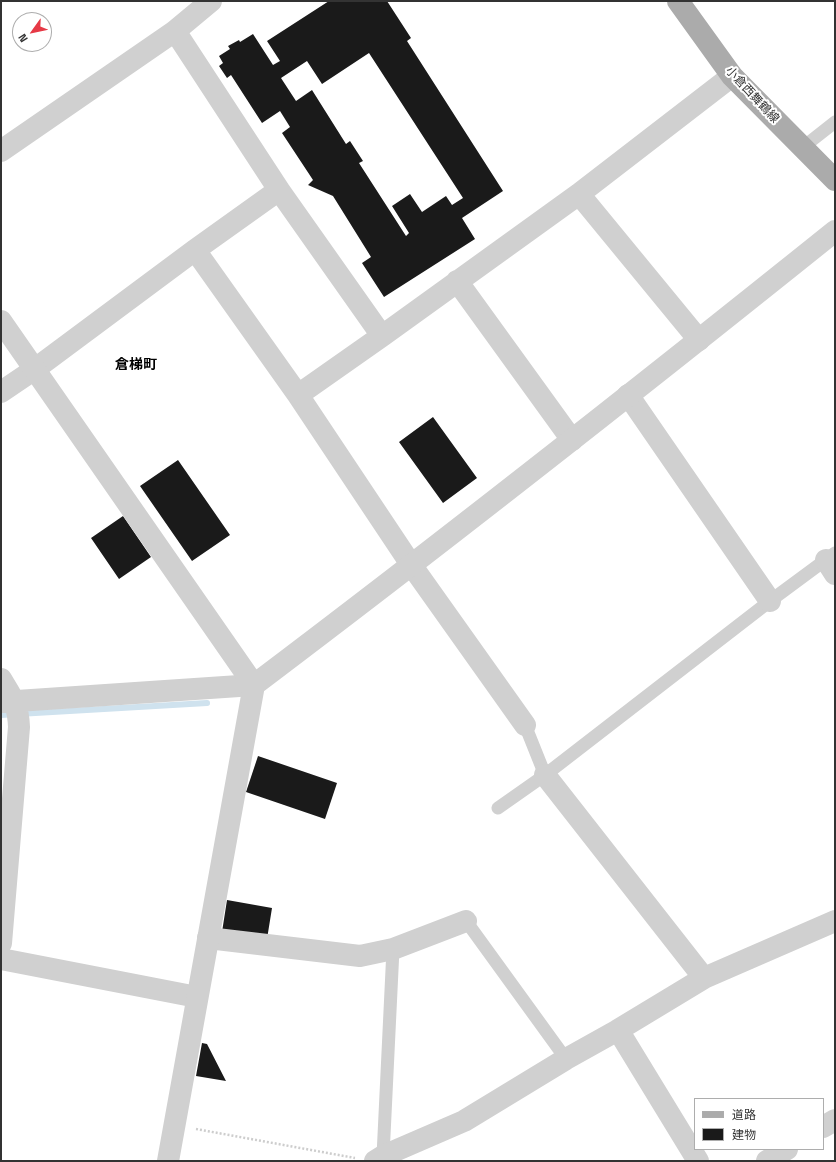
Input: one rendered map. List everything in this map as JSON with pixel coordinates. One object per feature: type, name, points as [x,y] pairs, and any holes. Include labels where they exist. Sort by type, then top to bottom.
[{"type":"main road","name":"小倉西舞鶴線","points":[[678,1],[732,76],[835,180]]},
{"type":"street","points":[[1,151],[175,30],[211,1]]},
{"type":"street","points":[[175,30],[279,190],[382,336]]},
{"type":"street","points":[[298,395],[578,194],[732,76]]},
{"type":"street","points":[[1,392],[35,369],[195,250],[279,190]]},
{"type":"street","points":[[578,194],[699,340]]},
{"type":"street","points":[[13,711],[254,685],[412,566],[835,231]]},
{"type":"street","points":[[195,250],[298,395],[412,566],[525,725]]},
{"type":"street","points":[[457,281],[572,440]]},
{"type":"street","points":[[1,321],[254,685],[168,1161]]},
{"type":"street","points":[[628,395],[770,601]]},
{"type":"street","points":[[1,679],[13,711],[1,944]]},
{"type":"street","points":[[545,775],[704,978]]},
{"type":"street","points":[[208,938],[360,956],[393,949],[466,921]]},
{"type":"street","points":[[373,1159],[464,1121],[704,978],[835,921]]},
{"type":"street","points":[[1,960],[198,997]]},
{"type":"street","points":[[618,1030],[698,1161]]},
{"type":"street","points":[[824,1126],[835,1120]]},
{"type":"street","points":[[767,1161],[785,1150]]},
{"type":"lane","points":[[802,148],[835,122]]},
{"type":"lane","points":[[498,808],[545,775],[770,601],[832,563]]},
{"type":"lane","points":[[525,725],[545,775]]},
{"type":"lane","points":[[466,921],[566,1059]]},
{"type":"lane","points":[[373,1159],[393,949]]},
{"type":"path","points":[[174,1125],[373,1159]]},
{"type":"building","points":[[329,1],[387,1],[411,38],[407,41],[503,191],[462,218],[475,239],[384,297],[362,263],[371,257],[333,196],[308,185],[313,180],[282,133],[290,127],[280,111],[262,123],[231,75],[227,78],[219,66],[223,63],[219,56],[230,49],[228,46],[239,40],[240,42],[253,34],[273,65],[280,61],[267,41]],"holes":[[[369,53],[463,198],[452,205],[446,196],[422,212],[410,194],[392,206],[409,233],[406,236],[359,163],[363,161],[350,141],[346,144],[312,90],[296,101],[281,78],[307,61],[322,84]]]},
{"type":"building","points":[[433,417],[477,478],[443,503],[399,442]]},
{"type":"building","points":[[178,460],[230,535],[192,561],[140,486]]},
{"type":"building","points":[[123,516],[151,557],[119,579],[91,538]]},
{"type":"building","points":[[258,756],[337,783],[325,819],[246,792]]},
{"type":"building","points":[[227,900],[272,908],[267,939],[222,932]]},
{"type":"building","points":[[202,1043],[207,1044],[226,1081],[196,1076]]},
{"type":"waterway","points":[[1,715],[207,703]]},
{"type":"district","name":"倉梯町","points":[[136,365]]}]
